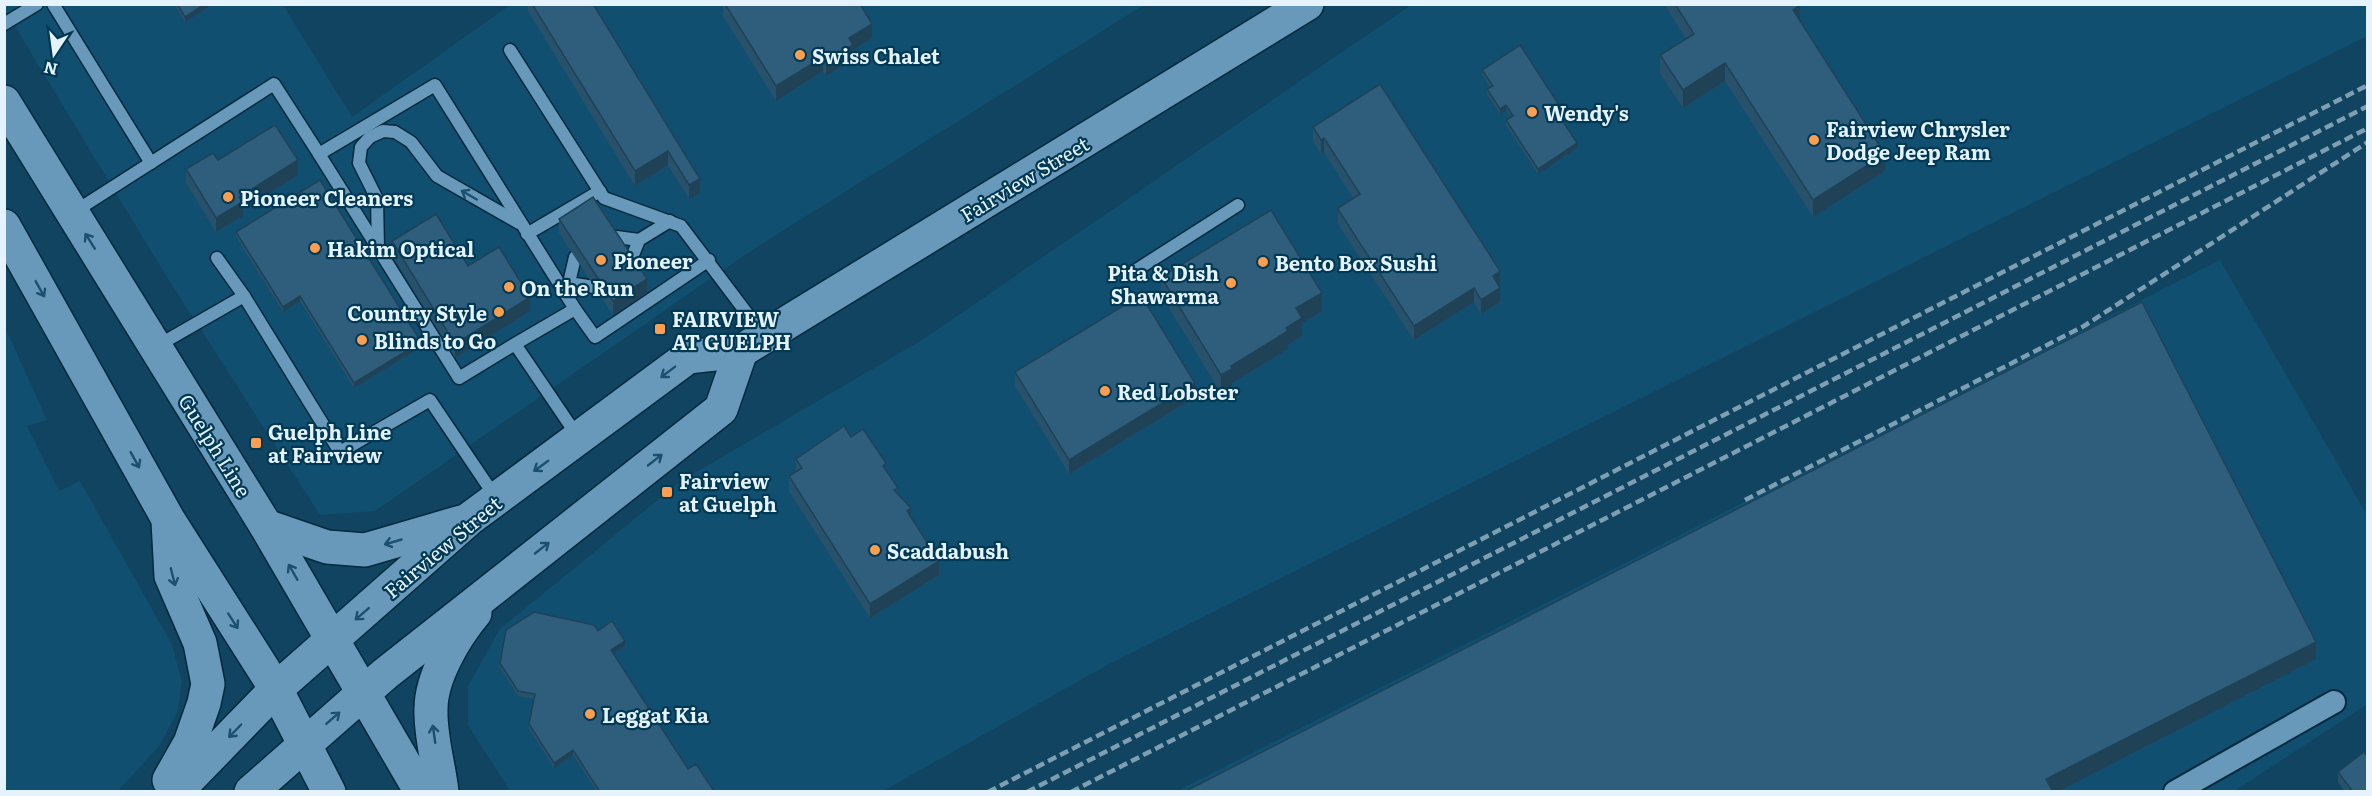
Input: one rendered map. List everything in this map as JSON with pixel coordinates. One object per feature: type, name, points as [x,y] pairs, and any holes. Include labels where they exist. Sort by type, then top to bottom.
[{"type":"main road","name":"Fairview Street","points":[[176,792],[276,689],[469,519],[688,357],[753,344],[1306,4]]},
{"type":"main road","name":"Guelph Line","points":[[4,102],[266,526],[422,792]]},
{"type":"main road","points":[[4,226],[168,519],[276,689],[329,792]]},
{"type":"main road","points":[[251,792],[362,693],[496,584],[721,409],[753,344]]},
{"type":"main road","points":[[164,792],[170,776],[190,743],[208,684],[200,643],[171,576],[168,519]]},
{"type":"main road","points":[[266,526],[327,547],[365,550],[469,519]]},
{"type":"main road","points":[[442,792],[431,708],[443,663],[463,627],[496,584]]},
{"type":"street","points":[[2175,792],[2334,702]]},
{"type":"lane","points":[[4,24],[36,4]]},
{"type":"lane","points":[[53,4],[151,163]]},
{"type":"lane","points":[[510,50],[604,198],[681,226],[709,260],[753,344]]},
{"type":"lane","points":[[73,213],[274,84],[459,378],[575,309]]},
{"type":"lane","points":[[319,154],[435,85],[524,229],[565,285],[575,309],[595,337],[709,260]]},
{"type":"lane","points":[[378,249],[378,198],[359,163],[361,147],[370,137],[383,131],[395,132],[411,141],[437,176],[524,229]]},
{"type":"lane","points":[[524,229],[600,190]]},
{"type":"lane","points":[[1130,274],[1238,205]]},
{"type":"lane","points":[[629,265],[639,240],[670,221]]},
{"type":"lane","points":[[609,236],[639,240]]},
{"type":"lane","points":[[565,285],[575,257]]},
{"type":"lane","points":[[217,258],[244,296],[340,452],[430,400],[497,499]]},
{"type":"lane","points":[[565,285],[594,287]]},
{"type":"lane","points":[[155,347],[244,296]]},
{"type":"lane","points":[[515,344],[579,438]]},
{"type":"shaded area","points":[[5,4],[283,5],[352,117],[510,5],[1144,5],[749,252],[375,511],[320,515],[165,274],[5,10]]},
{"type":"shaded area","points":[[1411,5],[2367,5],[2367,36],[1109,664],[883,791],[510,791],[468,725],[468,686],[500,629],[681,481],[922,340]]},
{"type":"shaded area","points":[[2220,260],[2367,515],[2367,704],[2235,791],[1175,792]]},
{"type":"shaded area","points":[[4,325],[47,420],[27,426],[59,491],[80,481],[172,645],[182,682],[177,713],[159,746],[118,791],[5,791]]},
{"type":"building","points":[[177,4],[205,4],[185,17]]},
{"type":"building","points":[[532,4],[593,4],[700,179],[689,185],[668,151],[635,171]]},
{"type":"building","name":"Swiss Chalet","points":[[725,4],[860,4],[872,24],[849,38],[853,45],[826,62],[823,57],[776,86]]},
{"type":"building","name":"Fairview Chrysler Dodge Jeep Ram","points":[[1675,4],[1800,4],[1793,10],[1885,154],[1813,200],[1725,63],[1683,90],[1660,55],[1694,34]]},
{"type":"building","name":"Wendy's","points":[[1520,45],[1559,105],[1554,108],[1577,143],[1538,169],[1506,120],[1513,116],[1506,105],[1500,109],[1487,89],[1493,86],[1482,70]]},
{"type":"building","points":[[1380,84],[1500,271],[1493,276],[1500,288],[1481,300],[1474,288],[1414,326],[1339,211],[1338,208],[1360,194],[1324,138],[1321,140],[1313,127]]},
{"type":"building","name":"Pioneer Cleaners","points":[[275,125],[298,160],[239,197],[243,202],[216,218],[186,169],[213,153],[218,160]]},
{"type":"building","points":[[320,180],[421,342],[354,383],[300,296],[283,307],[236,232]]},
{"type":"building","points":[[593,197],[647,279],[613,301],[559,219]]},
{"type":"building","points":[[1271,210],[1322,293],[1296,308],[1302,318],[1286,328],[1288,331],[1231,366],[1232,369],[1221,375],[1161,277]]},
{"type":"building","points":[[436,214],[468,266],[499,247],[530,297],[455,344],[392,241]]},
{"type":"building","name":"Red Lobster","points":[[1141,295],[1195,383],[1069,460],[1015,372]]},
{"type":"building","points":[[2142,302],[2316,642],[2046,779],[2053,792],[1184,792]]},
{"type":"building","name":"Scaddabush","points":[[844,426],[851,437],[863,429],[886,463],[883,466],[898,488],[894,490],[911,508],[907,511],[939,561],[870,604],[789,476],[802,468],[796,459]]},
{"type":"building","name":"Leggat Kia","points":[[534,612],[594,625],[598,631],[612,621],[625,641],[611,650],[688,769],[696,764],[714,791],[600,792],[573,750],[554,763],[529,724],[535,694],[518,691],[500,663],[506,630]]},
{"type":"building","points":[[2364,752],[2367,756],[2367,790],[2353,792],[2338,772]]},
{"type":"railway","points":[[988,792],[2368,85]]},
{"type":"railway","points":[[1027,792],[2368,106]]},
{"type":"railway","points":[[1071,792],[2368,128]]},
{"type":"railway","points":[[1745,500],[2084,326],[2368,142]]},
{"type":"place","name":"Swiss Chalet","points":[[800,55]]},
{"type":"place","name":"Wendy's","points":[[1532,112]]},
{"type":"place","name":"Fairview Chrysler Dodge Jeep Ram","points":[[1814,140]]},
{"type":"place","name":"Pioneer Cleaners","points":[[228,197]]},
{"type":"place","name":"Hakim Optical","points":[[315,248]]},
{"type":"place","name":"Pioneer","points":[[601,260]]},
{"type":"place","name":"Bento Box Sushi","points":[[1263,262]]},
{"type":"place","name":"Pita & Dish Shawarma","points":[[1231,283]]},
{"type":"place","name":"On the Run","points":[[509,287]]},
{"type":"place","name":"Country Style","points":[[499,312]]},
{"type":"place","name":"FAIRVIEW AT GUELPH","points":[[660,329]]},
{"type":"place","name":"Blinds to Go","points":[[362,340]]},
{"type":"place","name":"Red Lobster","points":[[1105,391]]},
{"type":"place","name":"Guelph Line at Fairview","points":[[256,443]]},
{"type":"place","name":"Fairview at Guelph","points":[[667,492]]},
{"type":"place","name":"Scaddabush","points":[[875,550]]},
{"type":"place","name":"Leggat Kia","points":[[590,714]]}]
